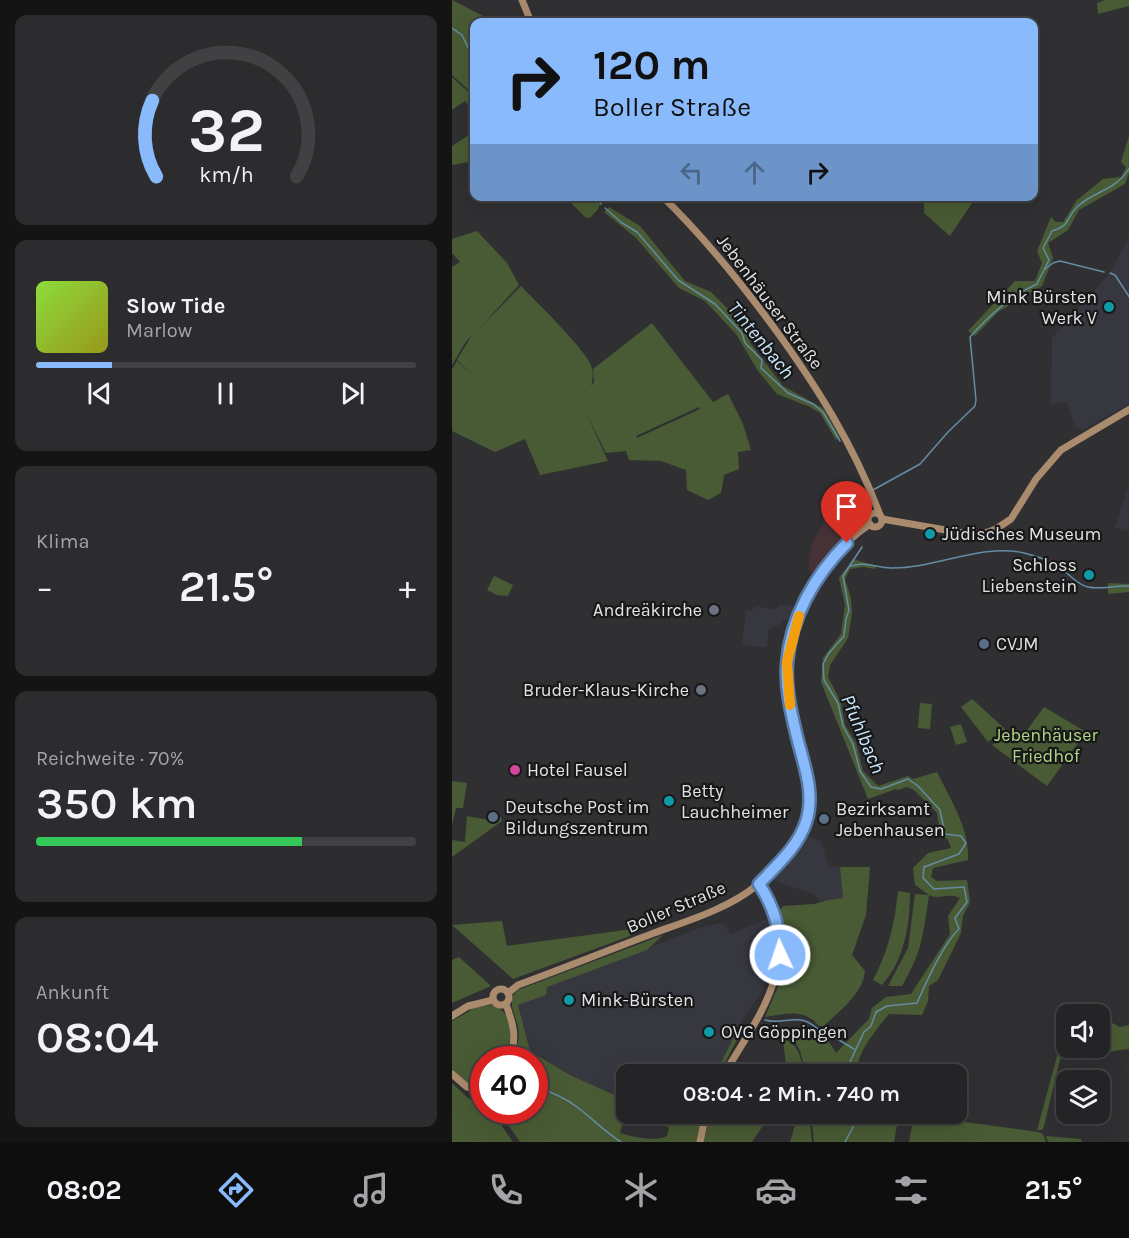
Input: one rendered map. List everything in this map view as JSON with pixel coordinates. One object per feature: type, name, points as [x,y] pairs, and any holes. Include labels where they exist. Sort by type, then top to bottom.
[{"type":"main road","points":[[522,0],[529,18]]},
{"type":"main road","name":"Jebenhäuser Straße","points":[[667,201],[722,260],[748,293],[794,356],[844,433],[868,486],[878,518],[869,518],[870,524]]},
{"type":"main road","points":[[878,518],[974,534],[990,532],[1011,519],[1036,478],[1061,450],[1130,409]]},
{"type":"main road","name":"Boller Straße","points":[[508,993],[518,985],[684,923],[722,906],[759,884],[793,847],[803,830],[809,811],[810,790],[791,715],[787,662],[800,613],[809,591],[832,558],[870,524]]},
{"type":"main road","points":[[730,1064],[761,1013],[772,986],[780,955],[776,918],[759,884]]},
{"type":"main road","points":[[493,1000],[494,993],[498,990],[502,989],[508,993],[509,998],[506,1004],[515,1037],[513,1046]]},
{"type":"main road","points":[[493,1000],[499,1005],[506,1004]]},
{"type":"main road","points":[[452,1016],[468,1006],[493,1000]]},
{"type":"main road","points":[[452,1074],[470,1088]]},
{"type":"main road","points":[[700,1142],[704,1124]]},
{"type":"shaded area","points":[[1129,237],[1129,404],[1082,430],[1075,427],[1067,401],[1051,405],[1052,338],[1110,273]]},
{"type":"shaded area","points":[[1129,484],[1129,531],[1115,528]]},
{"type":"shaded area","points":[[851,499],[866,506],[856,528],[839,543],[816,572],[812,573],[809,569],[809,559],[813,541],[835,502],[847,506]]},
{"type":"shaded area","points":[[779,605],[793,606],[791,621],[783,620],[781,624],[769,629],[767,647],[742,645],[746,610],[751,611],[756,606],[775,610]]},
{"type":"shaded area","points":[[806,835],[821,841],[829,867],[840,867],[844,899],[821,902],[815,895],[772,878]]},
{"type":"shaded area","points":[[770,918],[774,931],[773,956],[762,991],[743,1019],[720,1064],[616,1064],[616,1096],[570,1075],[548,1061],[548,1046],[529,1046],[518,1004],[546,995],[546,987],[697,929],[720,923],[725,925],[730,934]]},
{"type":"green space","points":[[452,0],[487,18],[470,18],[470,91],[452,75]]},
{"type":"green space","points":[[1105,0],[1129,0],[1129,6],[1098,14],[1097,3]]},
{"type":"green space","points":[[452,77],[470,93],[470,107],[465,101],[452,110]]},
{"type":"green space","points":[[470,135],[470,162],[452,165],[452,146]]},
{"type":"green space","points":[[1129,136],[1129,173],[1125,184],[1079,210],[1068,230],[1048,243],[1053,258],[1042,286],[998,312],[975,336],[968,331],[1015,281],[1035,281],[1042,263],[1037,251],[1051,217],[1056,222],[1063,222],[1077,200],[1103,179],[1121,177],[1126,167],[1121,162]]},
{"type":"green space","points":[[569,201],[604,201],[590,218],[585,217]]},
{"type":"green space","points":[[924,201],[973,201],[950,236],[924,213]]},
{"type":"green space","points":[[609,207],[640,226],[685,281],[711,292],[741,322],[751,344],[783,386],[823,408],[840,437],[836,440],[820,413],[777,394],[758,371],[736,334],[705,301],[679,288],[636,238],[604,212]]},
{"type":"green space","points":[[477,231],[507,263],[519,285],[476,332],[521,286],[588,360],[592,370],[591,386],[594,382],[593,369],[652,323],[713,402],[728,394],[743,424],[751,450],[738,452],[739,469],[724,475],[721,493],[708,500],[687,490],[686,470],[661,461],[629,460],[626,451],[606,453],[586,413],[608,461],[540,475],[525,439],[495,452],[452,431],[452,369],[457,361],[477,379],[457,360],[472,335],[452,365],[452,267],[460,262],[452,253],[452,239]],"holes":[[[699,407],[700,409],[637,438],[636,436]]]},
{"type":"green space","points":[[853,559],[876,566],[875,569],[863,567],[850,569],[845,579],[851,598],[852,613],[848,638],[830,665],[828,677],[841,702],[845,725],[856,743],[863,771],[878,786],[908,776],[913,779],[937,772],[966,837],[968,860],[933,868],[931,877],[937,881],[967,880],[970,902],[963,916],[961,933],[938,980],[929,986],[928,1001],[922,1015],[889,1014],[864,1049],[857,1064],[803,1064],[796,1038],[825,1036],[836,1053],[869,1019],[872,1008],[886,997],[911,994],[950,934],[948,916],[960,898],[929,895],[915,885],[913,868],[928,853],[951,848],[948,840],[940,834],[937,813],[914,790],[907,787],[868,799],[821,682],[823,658],[841,634],[845,605],[839,578]]},
{"type":"green space","points":[[494,576],[513,585],[508,596],[497,595],[487,590]]},
{"type":"green space","points":[[1108,583],[1129,584],[1129,592],[1108,594]]},
{"type":"green space","name":"Jebenhäuser Friedhof","points":[[972,699],[1005,729],[988,742],[961,707]]},
{"type":"green space","points":[[920,703],[932,704],[930,729],[918,728]]},
{"type":"green space","name":"Jebenhäuser Friedhof","points":[[1044,707],[1086,732],[1047,786],[992,745],[1012,730],[1022,737]]},
{"type":"green space","points":[[961,724],[967,742],[956,745],[950,727]]},
{"type":"green space","points":[[452,781],[467,783],[463,808],[456,808],[452,825]]},
{"type":"green space","points":[[467,816],[494,821],[495,816],[501,817],[502,821],[452,857],[452,840],[465,842]]},
{"type":"green space","points":[[840,867],[870,867],[866,915],[852,955],[865,971],[860,987],[849,1002],[824,1026],[819,1026],[801,1014],[765,1017],[785,970],[780,910],[783,906],[814,904],[843,898]]},
{"type":"green space","points":[[898,891],[910,893],[907,930],[896,965],[882,985],[873,980],[890,937]]},
{"type":"green space","points":[[915,894],[929,895],[921,942],[914,962],[902,986],[888,986],[908,948]]},
{"type":"green space","points":[[502,921],[507,946],[633,929],[630,936],[513,979],[452,925]]},
{"type":"green space","points":[[663,935],[647,950],[547,987],[546,995],[518,1005],[529,1046],[516,1046],[519,1030],[512,1006],[514,995],[518,990]]},
{"type":"green space","points":[[459,957],[491,986],[452,1003],[452,960]]},
{"type":"green space","points":[[492,1005],[500,1009],[509,1021],[510,1036],[508,1046],[470,1046],[470,1085],[468,1085],[452,1072],[452,1021],[472,1008]]},
{"type":"green space","points":[[1110,1022],[1120,1027],[1129,1025],[1129,1049],[1110,1052]]},
{"type":"green space","points":[[738,1029],[741,1029],[724,1064],[720,1064]]},
{"type":"green space","points":[[783,1039],[796,1048],[802,1064],[786,1064]]},
{"type":"green space","points":[[1057,1058],[1060,1058],[1044,1126],[1042,1130],[1037,1130]]},
{"type":"green space","points":[[548,1062],[570,1075],[616,1096],[616,1124],[622,1124],[620,1133],[657,1139],[667,1136],[669,1127],[654,1124],[701,1124],[697,1142],[520,1142],[508,1124],[548,1124]]},
{"type":"green space","points":[[452,1083],[470,1099],[470,1124],[500,1124],[513,1142],[452,1142]]},
{"type":"green space","points":[[967,1122],[1038,1132],[1043,1134],[1046,1142],[909,1142],[912,1124]]},
{"type":"green space","points":[[708,1124],[763,1124],[752,1142],[703,1142]]},
{"type":"green space","points":[[791,1124],[810,1124],[812,1142],[790,1142],[795,1125]]},
{"type":"green space","points":[[812,1124],[897,1124],[894,1142],[814,1142]]},
{"type":"green space","points":[[1046,1136],[1081,1139],[1082,1142],[1048,1142]]},
{"type":"waterway","name":"Tintenbach","points":[[452,28],[462,35],[470,52]]},
{"type":"waterway","name":"Pfuhlbach","points":[[873,490],[920,464],[975,406],[970,337],[1000,307],[1037,284],[1049,260],[1043,248],[1052,231],[1066,224],[1078,206],[1112,186],[1130,167]]},
{"type":"waterway","name":"Tintenbach","points":[[605,208],[637,232],[678,280],[715,304],[742,333],[745,343],[762,360],[761,368],[788,393],[813,404],[823,412],[840,441]]},
{"type":"waterway","points":[[1045,269],[1060,261],[1104,272]]},
{"type":"waterway","points":[[1110,273],[1115,275],[1130,298]]},
{"type":"waterway","name":"Pfuhlbach","points":[[849,1064],[864,1032],[871,1026],[876,1012],[887,1006],[917,1003],[941,954],[959,929],[955,918],[967,902],[964,887],[934,889],[923,878],[924,867],[959,854],[966,843],[961,836],[945,834],[940,810],[918,786],[908,779],[881,789],[871,787],[860,771],[853,744],[843,726],[838,703],[824,680],[823,664],[829,653],[844,636],[849,610],[843,576],[862,547]]},
{"type":"waterway","points":[[851,566],[861,564],[886,568],[908,567],[991,551],[1008,551],[1024,553],[1049,561],[1084,586],[1098,588],[1130,586]]},
{"type":"waterway","points":[[765,1020],[805,1021],[822,1032]]},
{"type":"waterway","points":[[834,1037],[854,1049]]},
{"type":"waterway","points":[[548,1092],[572,1103],[621,1142]]},
{"type":"waterway","name":"Pfuhlbach","points":[[845,1142],[854,1124]]},
{"type":"slow traffic","points":[[790,705],[787,662],[799,616]]},
{"type":"place","name":"Mink Bürsten Werk V","points":[[1109,307]]},
{"type":"place","name":"Jüdisches Museum","points":[[930,534]]},
{"type":"place","name":"Schloss Liebenstein","points":[[1089,575]]},
{"type":"place","name":"Andreäkirche","points":[[714,610]]},
{"type":"place","name":"CVJM","points":[[984,644]]},
{"type":"place","name":"Bruder-Klaus-Kirche","points":[[701,690]]},
{"type":"place","name":"Hotel Fausel","points":[[515,770]]},
{"type":"place","name":"Betty Lauchheimer","points":[[669,801]]},
{"type":"place","name":"Deutsche Post im Bildungszentrum","points":[[493,817]]},
{"type":"place","name":"Bezirksamt Jebenhausen","points":[[824,819]]},
{"type":"place","name":"Mink-Bürsten","points":[[569,1000]]},
{"type":"place","name":"OVG Göppingen","points":[[709,1032]]},
{"type":"route","points":[[780,955],[779,929],[776,918],[759,884],[798,839],[806,823],[810,800],[810,790],[791,715],[787,686],[787,662],[804,600],[832,558],[847,543]]}]
